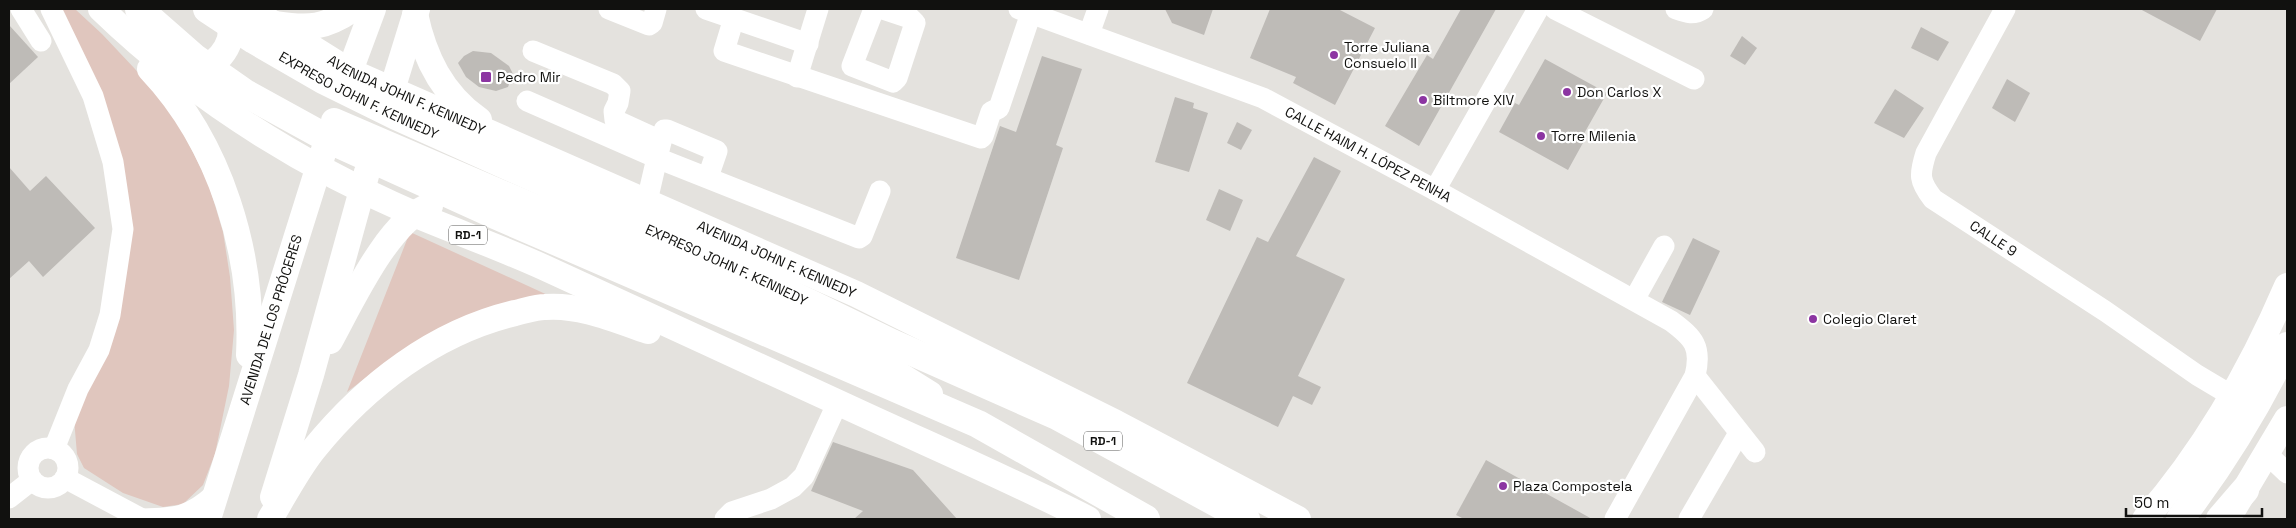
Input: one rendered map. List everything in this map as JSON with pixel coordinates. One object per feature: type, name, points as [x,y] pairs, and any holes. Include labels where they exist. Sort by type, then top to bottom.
[{"type":"highway","name":"RD-1","points":[[138,9],[195,58],[245,93],[334,142],[495,215],[978,424],[1146,519]]},
{"type":"highway","name":"EXPRESO JOHN F. KENNEDY","points":[[207,9],[254,40],[324,80],[396,116],[762,280],[892,343],[1057,416],[1246,519]]},
{"type":"highway","points":[[2180,519],[2226,454],[2242,406],[2287,346]]},
{"type":"highway","points":[[2220,519],[2245,490]]},
{"type":"main road","points":[[97,9],[166,86],[191,122],[206,147],[232,214],[244,264],[251,319],[249,363],[241,416]]},
{"type":"main road","name":"RD-1","points":[[101,9],[156,58],[231,115],[282,147],[361,189],[414,214],[495,245],[1019,484],[1086,519]]},
{"type":"main road","points":[[156,58],[195,73],[207,68],[226,49],[233,34],[232,21],[226,9]]},
{"type":"main road","points":[[261,16],[302,28],[317,27],[336,20],[353,9]]},
{"type":"main road","name":"AVENIDA DE LOS PRÓCERES","points":[[208,519],[214,494],[241,416],[318,165],[349,71],[373,9]]},
{"type":"main road","points":[[268,519],[311,374],[361,189],[416,11]]},
{"type":"main road","points":[[416,11],[421,41],[446,90],[465,110],[519,146]]},
{"type":"main road","name":"AVENIDA JOHN F. KENNEDY","points":[[261,16],[349,71],[872,302],[1116,422],[1298,519]]},
{"type":"main road","points":[[334,121],[842,339],[978,424]]},
{"type":"main road","points":[[311,374],[382,248],[414,214],[426,207],[456,197],[511,197]]},
{"type":"main road","points":[[2145,519],[2242,406],[2287,286]]},
{"type":"main road","points":[[268,519],[314,449],[357,403],[388,376],[429,347],[465,330],[502,316],[545,307],[569,308],[617,320],[696,347],[863,414]]},
{"type":"main road","points":[[2227,519],[2287,418]]},
{"type":"street","points":[[21,9],[41,40]]},
{"type":"street","points":[[52,9],[93,96],[113,162],[124,229],[110,316],[99,350],[78,389],[54,449]]},
{"type":"street","points":[[617,10],[649,25],[652,23],[656,9]]},
{"type":"street","points":[[706,9],[808,44]]},
{"type":"street","points":[[797,77],[818,9]]},
{"type":"street","points":[[874,9],[852,66],[857,70],[887,82],[893,82],[897,78],[915,23],[910,18],[883,9]]},
{"type":"street","points":[[1089,34],[1098,9]]},
{"type":"street","points":[[1435,190],[1538,9]]},
{"type":"street","points":[[1555,9],[1694,79]]},
{"type":"street","points":[[1676,9],[1686,13],[1696,13],[1704,9]]},
{"type":"street","name":"CALLE 9","points":[[2005,9],[1926,153],[1920,173],[1924,187],[1933,199],[2105,311],[2242,406]]},
{"type":"street","points":[[734,18],[724,51],[981,138],[984,136],[991,112],[999,108],[1025,11]]},
{"type":"street","name":"CALLE HAIM H. LÓPEZ PENHA","points":[[1025,11],[1263,98],[1435,190],[1671,321],[1686,332],[1696,345],[1699,359],[1695,376]]},
{"type":"street","points":[[533,51],[613,84],[620,91],[621,95],[614,111],[615,120],[659,149],[708,177],[859,238],[862,236],[880,191]]},
{"type":"street","points":[[847,94],[857,70]]},
{"type":"street","points":[[527,101],[659,149]]},
{"type":"street","points":[[647,201],[664,130],[717,152],[708,177]]},
{"type":"street","points":[[1634,300],[1664,246]]},
{"type":"street","points":[[1615,519],[1695,376],[1755,452]]},
{"type":"street","points":[[725,519],[732,512],[771,500],[793,487],[804,476],[837,404]]},
{"type":"street","points":[[1689,519],[1739,433]]},
{"type":"street","points":[[54,449],[61,453],[66,460],[68,469],[65,478],[60,484],[43,487],[32,480],[27,466],[37,452],[54,449]]},
{"type":"street","points":[[2267,454],[2287,473]]},
{"type":"street","points":[[65,478],[142,519],[174,518],[204,504],[214,494]]},
{"type":"street","points":[[9,498],[32,480]]},
{"type":"shaded area","points":[[54,9],[75,9],[135,69],[176,119],[208,182],[223,232],[230,277],[234,330],[229,386],[215,454],[203,485],[183,504],[163,507],[123,493],[84,468],[77,454],[74,419],[120,312],[117,166]]},
{"type":"shaded area","points":[[410,232],[552,297],[380,367],[347,392]]},
{"type":"building","points":[[1165,9],[1213,9],[1204,35],[1172,23]]},
{"type":"building","points":[[1270,9],[1338,9],[1375,28],[1335,105],[1293,83],[1296,77],[1250,58]]},
{"type":"building","name":"Biltmore XIV","points":[[1461,9],[1496,9],[1419,146],[1385,126],[1427,55],[1433,59]]},
{"type":"building","points":[[2140,9],[2217,9],[2200,41]]},
{"type":"building","points":[[9,25],[38,57],[9,84]]},
{"type":"building","points":[[1921,27],[1949,42],[1938,61],[1911,48]]},
{"type":"building","points":[[1742,36],[1757,48],[1745,65],[1730,56]]},
{"type":"building","name":"Pedro Mir","points":[[473,51],[491,53],[509,66],[513,74],[508,87],[496,91],[479,87],[466,77],[458,63],[464,56]]},
{"type":"building","points":[[1042,56],[1082,69],[1056,145],[1063,148],[1019,280],[956,258],[1000,126],[1016,132]]},
{"type":"building","points":[[1545,59],[1607,93],[1581,139],[1584,141],[1568,170],[1499,132],[1515,103],[1519,105]]},
{"type":"building","points":[[2007,79],[2030,93],[2015,122],[1992,108]]},
{"type":"building","points":[[1895,89],[1924,108],[1904,138],[1874,123]]},
{"type":"building","points":[[1175,97],[1194,103],[1193,108],[1208,113],[1189,172],[1155,162]]},
{"type":"building","points":[[1237,122],[1252,130],[1241,150],[1227,143]]},
{"type":"building","points":[[1314,157],[1341,171],[1296,256],[1345,279],[1298,376],[1321,387],[1312,405],[1293,396],[1278,427],[1187,383],[1257,237],[1268,242]]},
{"type":"building","points":[[9,167],[30,191],[46,176],[95,228],[43,277],[29,261],[9,279]]},
{"type":"building","points":[[1219,189],[1243,200],[1230,231],[1206,220]]},
{"type":"building","points":[[1693,238],[1720,251],[1690,315],[1662,302]]},
{"type":"building","points":[[833,442],[913,470],[957,519],[854,519],[863,511],[811,491]]},
{"type":"building","name":"Plaza Compostela","points":[[1486,460],[1592,519],[1464,519],[1456,515]]},
{"type":"place","name":"Torre Juliana Consuelo II","points":[[1334,55]]},
{"type":"place","name":"Pedro Mir","points":[[486,77]]},
{"type":"place","name":"Don Carlos X","points":[[1567,92]]},
{"type":"place","name":"Biltmore XIV","points":[[1423,100]]},
{"type":"place","name":"Torre Milenia","points":[[1541,136]]},
{"type":"place","name":"Colegio Claret","points":[[1813,319]]},
{"type":"place","name":"Plaza Compostela","points":[[1503,486]]}]
